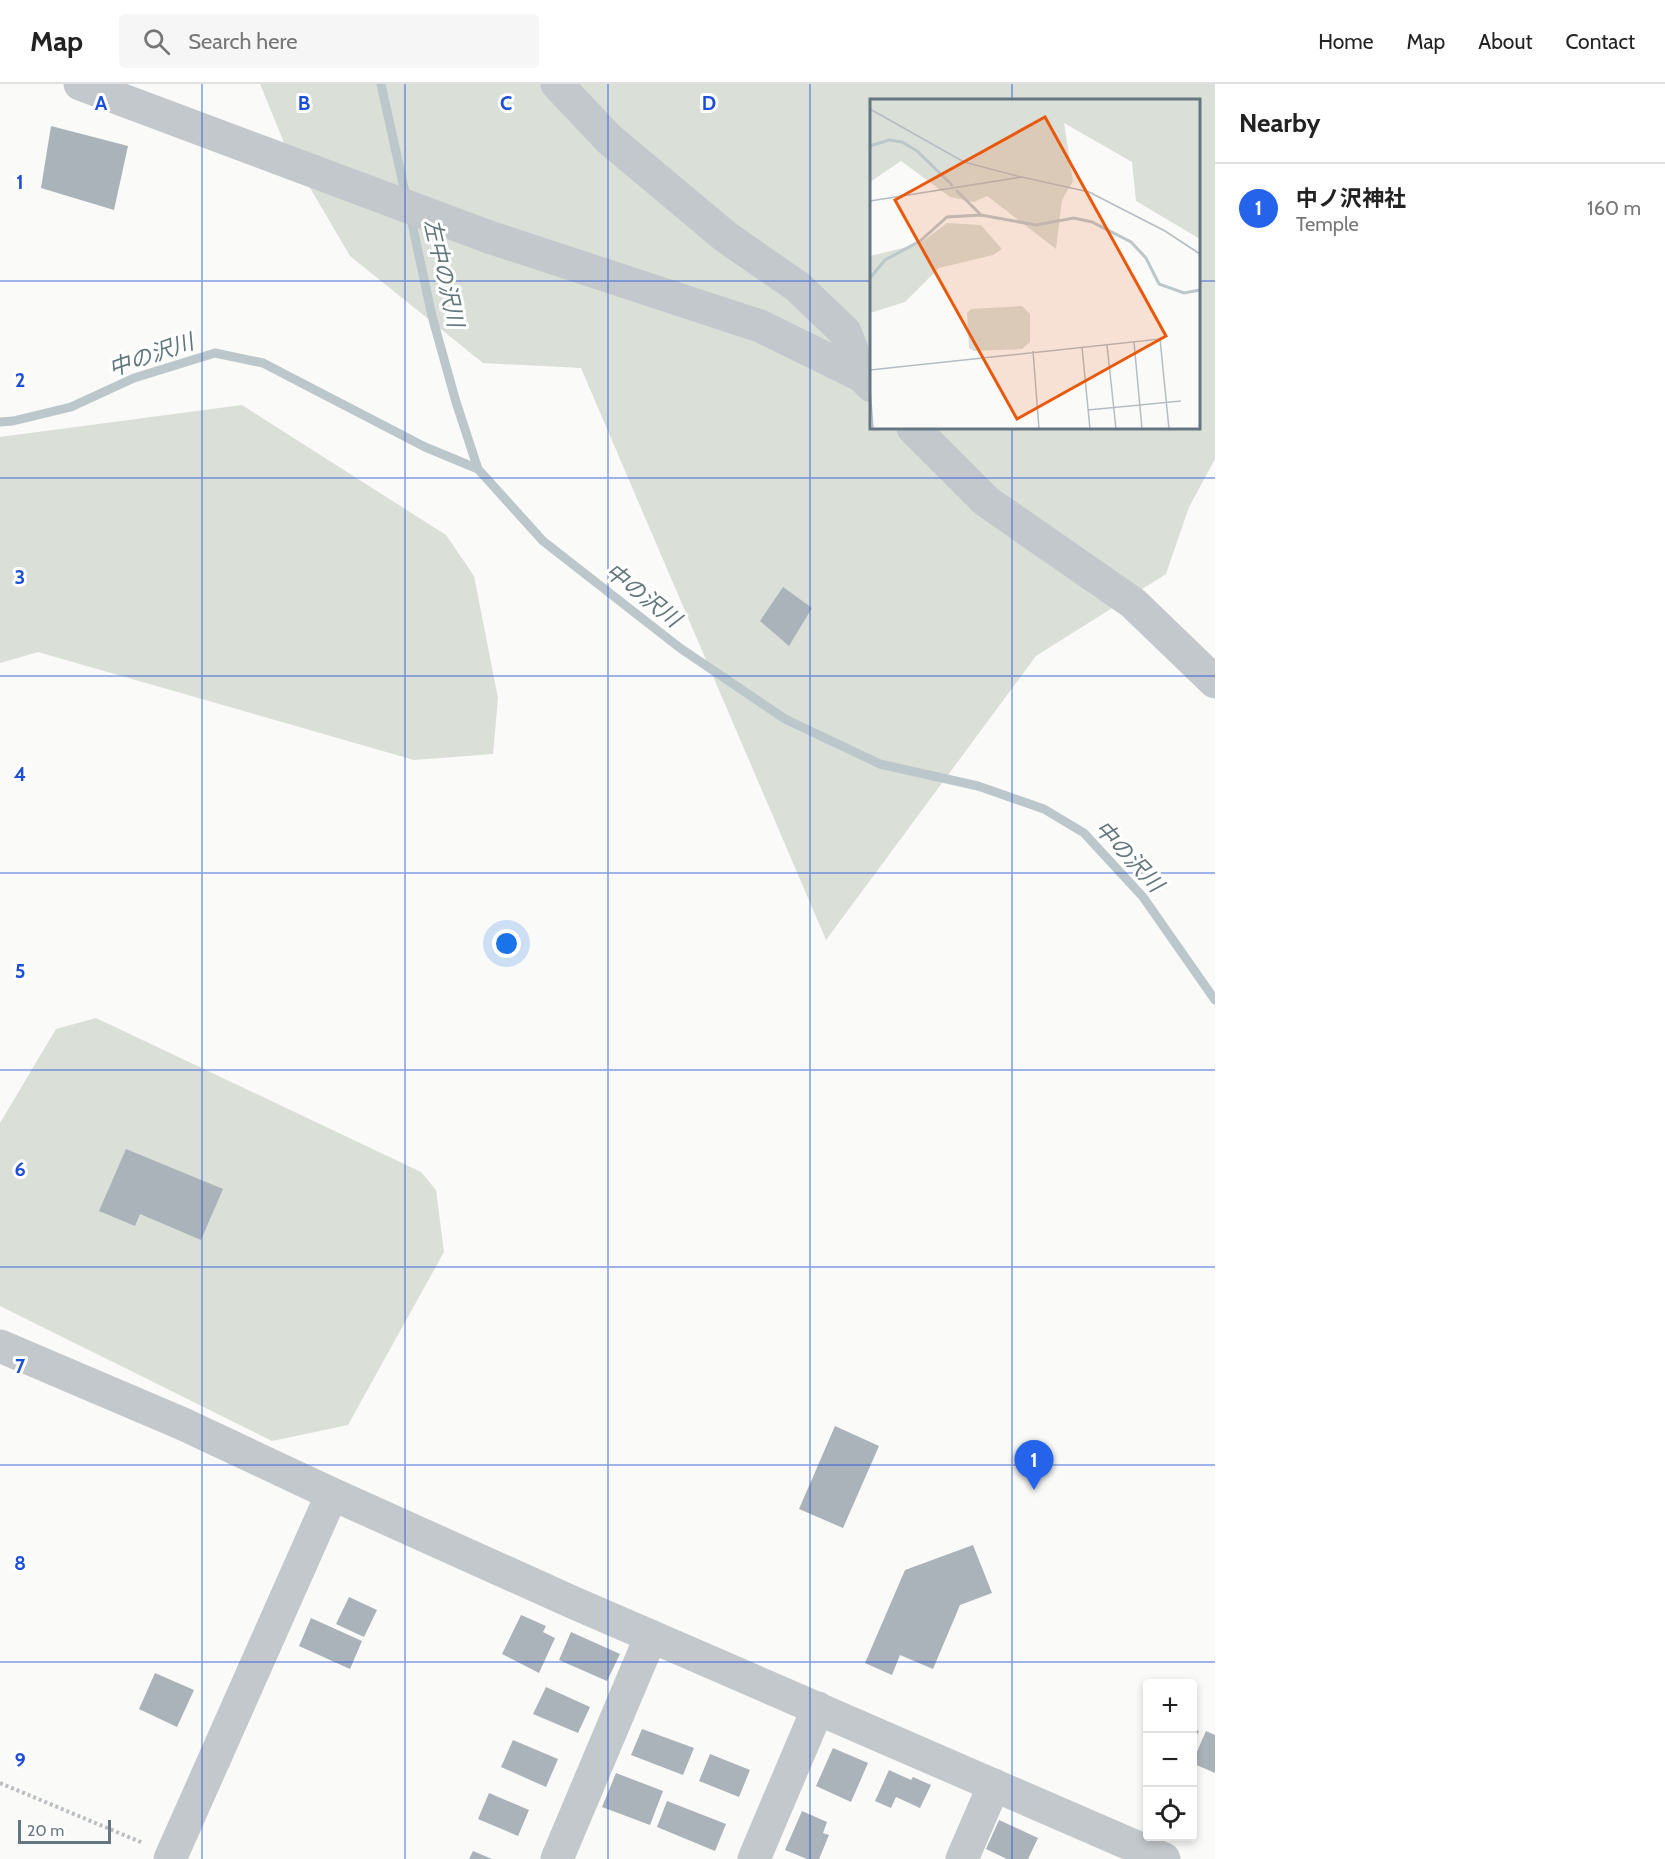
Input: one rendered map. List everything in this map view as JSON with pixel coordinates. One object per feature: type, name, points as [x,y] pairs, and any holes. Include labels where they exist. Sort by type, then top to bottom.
[{"type":"street","points":[[80,84],[489,237],[760,326],[867,381]]},
{"type":"street","points":[[557,84],[609,139],[726,237],[798,287],[845,332],[867,381]]},
{"type":"street","points":[[914,429],[986,501],[1133,603],[1215,682]]},
{"type":"street","points":[[0,1346],[183,1424],[332,1494],[651,1636],[1164,1859]]},
{"type":"street","points":[[171,1857],[332,1494]]},
{"type":"street","points":[[557,1859],[651,1636]]},
{"type":"street","points":[[753,1859],[818,1708]]},
{"type":"street","points":[[962,1859],[994,1785]]},
{"type":"path","points":[[0,1783],[171,1857]]},
{"type":"shaded area","points":[[260,84],[1215,84],[1215,459],[1189,507],[1166,574],[1036,656],[826,940],[581,368],[483,363],[350,256],[285,145]]},
{"type":"shaded area","points":[[242,405],[446,535],[474,576],[498,698],[493,754],[414,760],[38,652],[0,663],[0,437]]},
{"type":"shaded area","points":[[96,1018],[421,1172],[436,1190],[444,1252],[348,1425],[272,1441],[0,1306],[0,1123],[56,1029]]},
{"type":"building","points":[[51,126],[128,146],[114,210],[41,188]]},
{"type":"building","points":[[783,587],[812,608],[789,646],[760,621]]},
{"type":"building","points":[[126,1149],[223,1189],[201,1240],[140,1214],[135,1226],[99,1211]]},
{"type":"building","points":[[835,1426],[879,1446],[843,1528],[799,1509]]},
{"type":"building","points":[[973,1545],[992,1593],[960,1605],[933,1669],[900,1655],[892,1675],[865,1663],[905,1570]]},
{"type":"building","points":[[349,1597],[377,1610],[364,1637],[336,1624]]},
{"type":"building","points":[[521,1615],[546,1626],[543,1632],[555,1638],[539,1673],[502,1654]]},
{"type":"building","points":[[311,1618],[362,1641],[350,1669],[299,1646]]},
{"type":"building","points":[[571,1632],[620,1654],[607,1681],[559,1660]]},
{"type":"building","points":[[155,1673],[194,1690],[177,1727],[139,1709]]},
{"type":"building","points":[[546,1687],[590,1707],[578,1733],[533,1714]]},
{"type":"building","points":[[642,1729],[694,1748],[683,1775],[631,1755]]},
{"type":"building","points":[[1206,1731],[1215,1735],[1215,1773],[1197,1765],[1197,1752]]},
{"type":"building","points":[[513,1740],[558,1759],[546,1787],[501,1767]]},
{"type":"building","points":[[833,1748],[868,1763],[851,1802],[816,1786]]},
{"type":"building","points":[[710,1754],[750,1770],[739,1797],[699,1781]]},
{"type":"building","points":[[889,1770],[911,1780],[913,1777],[931,1785],[920,1808],[896,1797],[891,1808],[875,1801]]},
{"type":"building","points":[[616,1773],[663,1791],[650,1825],[602,1807]]},
{"type":"building","points":[[489,1793],[529,1810],[518,1836],[478,1819]]},
{"type":"building","points":[[667,1801],[726,1824],[715,1851],[657,1827]]},
{"type":"building","points":[[802,1811],[827,1822],[823,1833],[829,1835],[819,1859],[807,1859],[785,1850]]},
{"type":"building","points":[[999,1820],[1038,1838],[1028,1859],[1007,1859],[986,1849]]},
{"type":"building","points":[[473,1851],[492,1859],[469,1859]]},
{"type":"waterway","name":"左中の沢川","points":[[381,84],[406,197]]},
{"type":"waterway","name":"左中の沢川","points":[[410,214],[432,316],[478,469]]},
{"type":"waterway","name":"中の沢川","points":[[0,422],[71,407],[134,378],[215,353],[263,363],[425,447],[478,469],[543,541],[680,648],[785,719],[880,764],[978,786],[1044,809],[1084,833],[1143,897],[1215,1000]]},
{"type":"place","name":"中ノ沢神社","points":[[1034,1490]]}]
